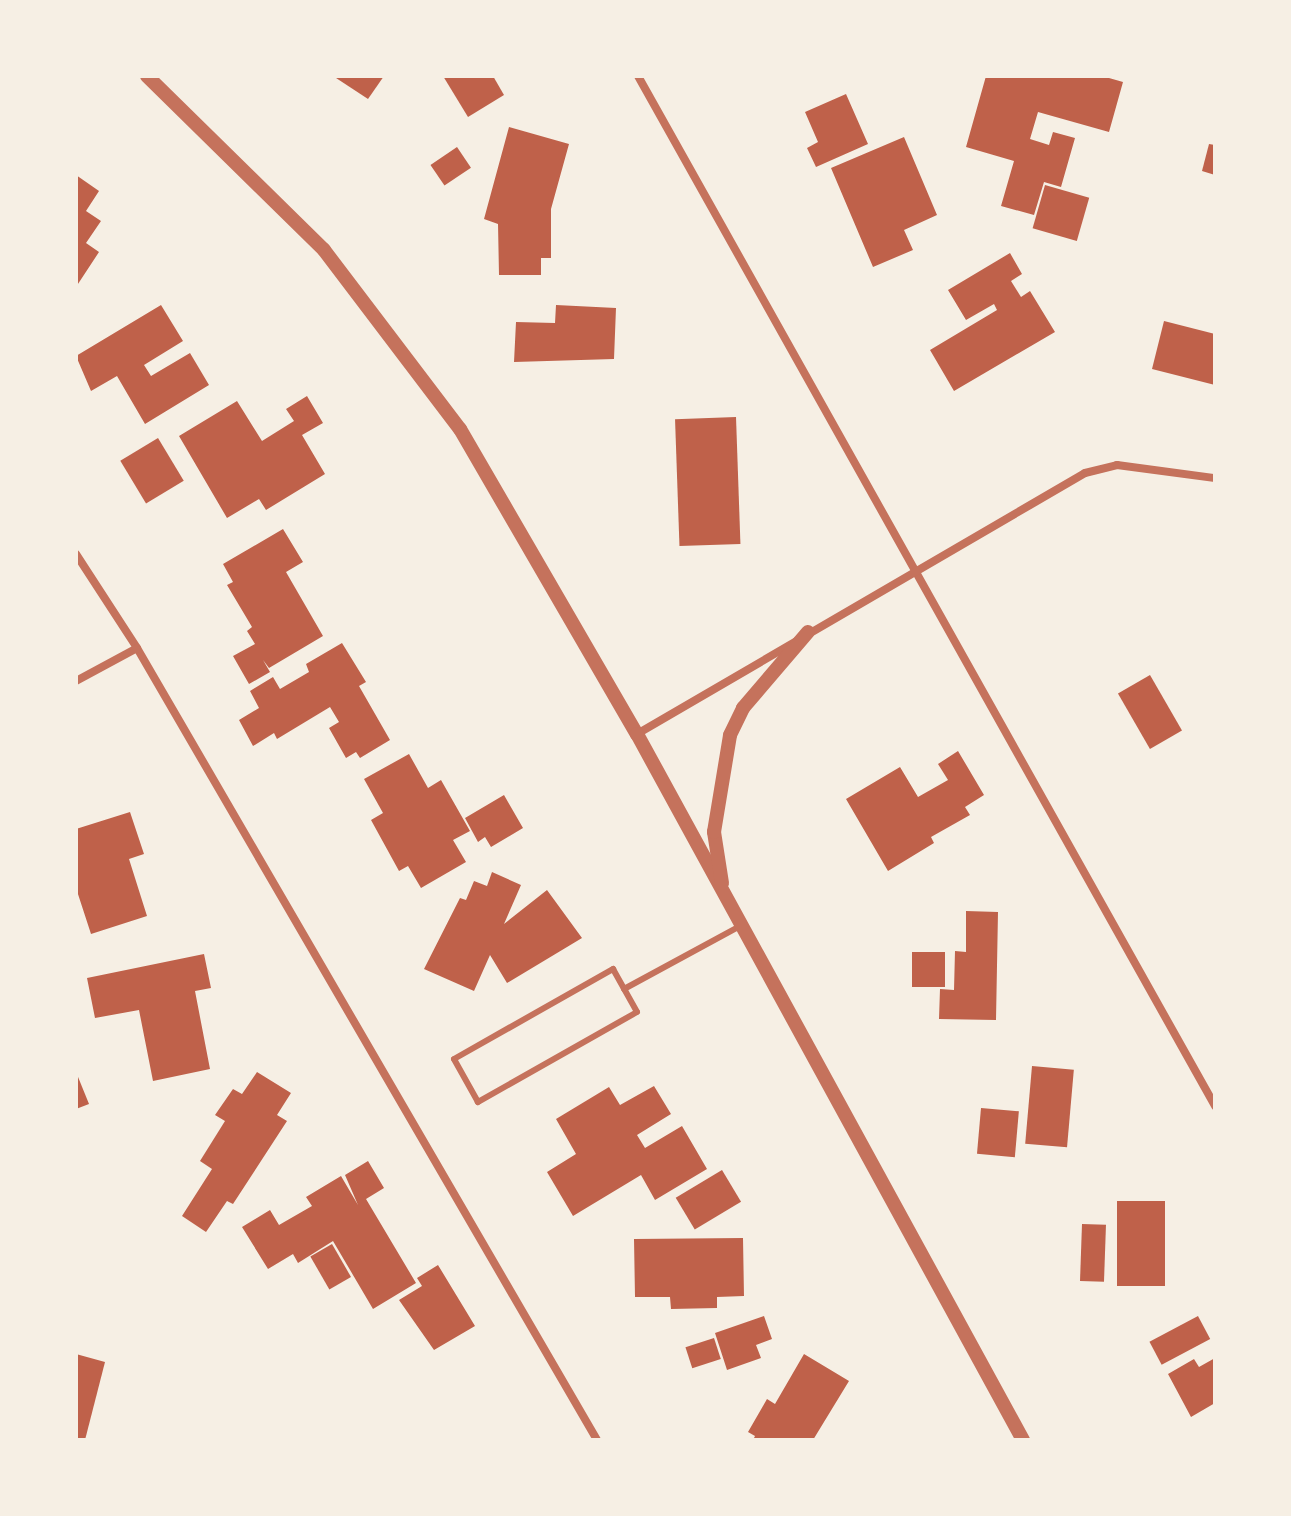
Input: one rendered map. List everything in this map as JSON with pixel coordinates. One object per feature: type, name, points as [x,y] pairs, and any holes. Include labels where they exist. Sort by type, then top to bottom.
[{"type":"street","points":[[147,76],[324,250],[460,429],[637,734],[1023,1440]]},
{"type":"street","points":[[638,76],[1215,1106]]},
{"type":"street","points":[[637,734],[916,569],[1099,467],[1215,478]]},
{"type":"street","points":[[76,554],[137,648],[597,1440]]},
{"type":"street","points":[[723,892],[714,832],[730,735],[743,708],[808,632]]},
{"type":"street","points":[[76,681],[137,648]]},
{"type":"lane","points":[[624,989],[742,925]]},
{"type":"lane","points":[[613,969],[624,989],[637,1012],[478,1102],[454,1059],[613,969]]},
{"type":"building","points":[[333,76],[384,76],[368,99]]},
{"type":"building","points":[[443,76],[493,76],[504,95],[468,117]]},
{"type":"building","points":[[986,76],[1102,76],[1123,82],[1109,132],[1038,112],[1030,139],[1049,145],[1053,132],[1075,138],[1061,187],[1044,182],[1034,215],[1001,206],[1014,161],[966,147]]},
{"type":"building","points":[[846,94],[868,144],[816,167],[807,148],[818,142],[805,112]]},
{"type":"building","points":[[509,127],[569,144],[551,209],[551,258],[541,258],[541,275],[499,275],[498,224],[484,219]]},
{"type":"building","points":[[904,137],[937,215],[904,230],[913,250],[873,267],[831,168]]},
{"type":"building","points":[[1209,144],[1215,145],[1215,175],[1202,171]]},
{"type":"building","points":[[457,147],[471,168],[444,186],[430,165]]},
{"type":"building","points":[[76,175],[99,191],[86,211],[101,221],[86,243],[99,252],[76,287]]},
{"type":"building","points":[[1045,185],[1089,198],[1077,241],[1033,228]]},
{"type":"building","points":[[1010,253],[1022,274],[1011,281],[1021,297],[1030,291],[1055,332],[954,391],[930,350],[997,310],[994,304],[966,320],[948,290]]},
{"type":"building","points":[[161,305],[183,341],[144,365],[151,376],[190,353],[209,385],[145,424],[117,376],[91,391],[76,356]]},
{"type":"building","points":[[556,305],[616,308],[614,359],[514,362],[516,322],[555,323]]},
{"type":"building","points":[[1164,321],[1215,334],[1215,385],[1152,369]]},
{"type":"building","points":[[307,396],[323,423],[302,435],[325,474],[266,510],[259,499],[227,518],[179,436],[237,401],[262,441],[294,421],[286,409]]},
{"type":"building","points":[[736,417],[740,544],[679,546],[675,419]]},
{"type":"building","points":[[158,438],[184,481],[146,504],[120,461]]},
{"type":"building","points":[[283,529],[303,562],[286,572],[323,636],[269,668],[263,660],[270,672],[249,684],[233,656],[255,644],[247,631],[252,627],[227,585],[233,582],[223,564]]},
{"type":"building","points":[[342,643],[366,682],[359,686],[390,740],[360,758],[356,752],[346,758],[329,728],[339,722],[330,707],[277,739],[274,733],[253,746],[239,720],[259,708],[250,691],[273,677],[280,689],[309,672],[306,664]]},
{"type":"building","points":[[1150,675],[1182,730],[1150,749],[1118,694]]},
{"type":"building","points":[[958,751],[984,795],[965,807],[970,815],[931,837],[934,843],[888,871],[846,799],[900,767],[918,797],[948,780],[938,764]]},
{"type":"building","points":[[409,754],[428,788],[441,780],[470,831],[453,840],[466,862],[421,888],[408,866],[399,871],[371,820],[383,813],[364,779]]},
{"type":"building","points":[[504,795],[523,828],[491,847],[485,837],[478,842],[465,818]]},
{"type":"building","points":[[130,812],[144,854],[129,859],[147,916],[91,934],[76,888],[76,829]]},
{"type":"building","points":[[492,872],[521,885],[504,924],[547,890],[582,938],[507,983],[490,955],[474,991],[424,969],[460,898],[466,900],[474,881],[487,886]]},
{"type":"building","points":[[966,911],[998,912],[996,1020],[939,1019],[940,989],[954,990],[955,951],[966,952]]},
{"type":"building","points":[[912,952],[945,952],[945,987],[912,987]]},
{"type":"building","points":[[204,954],[211,988],[195,991],[210,1069],[153,1081],[139,1010],[95,1018],[87,978]]},
{"type":"building","points":[[1032,1066],[1074,1070],[1067,1147],[1025,1144]]},
{"type":"building","points":[[76,1072],[89,1104],[76,1109]]},
{"type":"building","points":[[257,1072],[291,1093],[277,1115],[287,1121],[233,1204],[227,1201],[206,1232],[182,1216],[212,1169],[200,1161],[225,1121],[215,1115],[233,1089],[242,1094]]},
{"type":"building","points":[[654,1086],[671,1114],[637,1135],[645,1148],[682,1126],[707,1169],[655,1200],[641,1175],[573,1216],[547,1172],[576,1154],[556,1119],[609,1087],[620,1105]]},
{"type":"building","points":[[981,1108],[1019,1111],[1015,1157],[977,1154]]},
{"type":"building","points":[[368,1161],[384,1188],[366,1199],[416,1283],[373,1309],[333,1241],[298,1263],[293,1254],[268,1269],[242,1227],[270,1210],[279,1225],[312,1206],[306,1197],[341,1176],[358,1205],[345,1175]]},
{"type":"building","points":[[722,1170],[741,1202],[695,1230],[676,1198]]},
{"type":"building","points":[[1117,1201],[1165,1201],[1165,1286],[1117,1286]]},
{"type":"building","points":[[1082,1224],[1106,1225],[1104,1282],[1080,1281]]},
{"type":"building","points":[[743,1238],[744,1296],[717,1297],[717,1308],[671,1309],[670,1297],[635,1297],[634,1239]]},
{"type":"building","points":[[332,1244],[351,1277],[329,1289],[310,1256]]},
{"type":"building","points":[[438,1265],[475,1326],[434,1350],[399,1300],[422,1286],[417,1278]]},
{"type":"building","points":[[764,1316],[772,1339],[756,1345],[761,1358],[727,1370],[715,1333]]},
{"type":"building","points":[[1198,1316],[1210,1339],[1162,1365],[1149,1342]]},
{"type":"building","points":[[714,1338],[721,1359],[692,1368],[685,1347]]},
{"type":"building","points":[[76,1354],[105,1362],[85,1440],[76,1440]]},
{"type":"building","points":[[804,1354],[849,1381],[813,1440],[753,1440],[755,1436],[748,1432],[767,1399],[775,1404]]},
{"type":"building","points":[[1215,1358],[1215,1403],[1191,1417],[1168,1374],[1194,1359],[1199,1367]]}]
